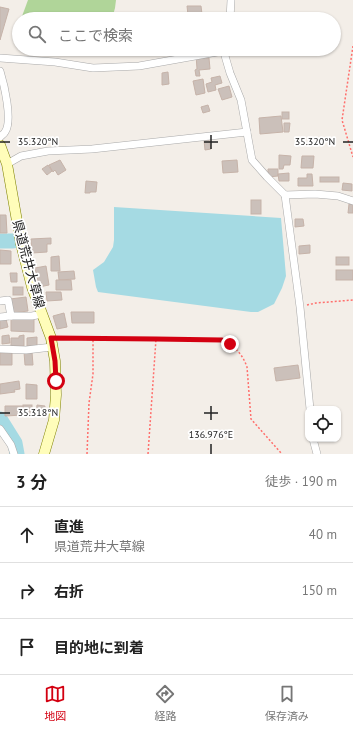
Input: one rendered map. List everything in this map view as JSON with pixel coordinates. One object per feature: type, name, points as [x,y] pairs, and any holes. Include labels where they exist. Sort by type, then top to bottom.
[{"type":"main road","name":"県道荒井大草線","points":[[0,145],[7,164],[22,244],[32,287],[52,343],[56,369],[56,409],[44,454]]},
{"type":"street","points":[[230,12],[231,0]]},
{"type":"street","points":[[0,58],[55,62],[92,68],[139,66],[192,56]]},
{"type":"street","points":[[225,56],[241,100],[252,160],[286,195],[300,307],[310,406]]},
{"type":"street","points":[[0,71],[6,95],[8,117],[8,125],[5,132],[0,137]]},
{"type":"street","points":[[7,164],[21,156],[48,151],[92,149],[247,132]]},
{"type":"street","points":[[286,195],[314,194],[338,196],[353,201]]},
{"type":"street","points":[[0,301],[8,300],[11,316]]},
{"type":"street","points":[[0,317],[32,316],[42,314]]},
{"type":"street","points":[[0,349],[26,350],[52,343]]},
{"type":"street","points":[[0,428],[11,445],[14,454]]},
{"type":"street","points":[[314,442],[317,454]]},
{"type":"path","points":[[353,46],[342,120],[353,157]]},
{"type":"path","points":[[300,307],[316,303],[353,300]]},
{"type":"path","points":[[52,343],[93,338],[222,340],[230,344],[244,359],[247,367],[252,419],[282,454]]},
{"type":"path","points":[[87,454],[89,403],[93,374],[93,338]]},
{"type":"path","points":[[148,454],[156,339]]},
{"type":"green space","points":[[28,0],[116,0],[114,12],[24,12]]},
{"type":"water","points":[[114,207],[281,218],[286,276],[274,304],[258,312],[251,312],[98,292],[93,270],[104,262],[113,247]]},
{"type":"building","points":[[187,6],[201,6],[202,12],[188,12]]},
{"type":"building","points":[[0,7],[9,9],[0,40]]},
{"type":"building","points":[[196,56],[206,56],[206,58],[209,58],[210,69],[199,70],[200,76],[196,76],[195,70],[197,69]]},
{"type":"building","points":[[168,72],[169,84],[162,85],[162,73]]},
{"type":"building","points":[[220,76],[222,83],[215,85],[216,90],[208,92],[206,84],[212,82],[211,78]]},
{"type":"building","points":[[203,79],[205,93],[196,95],[193,81]]},
{"type":"building","points":[[229,86],[232,97],[222,100],[218,89]]},
{"type":"building","points":[[208,105],[210,111],[203,113],[201,107]]},
{"type":"building","points":[[282,112],[289,112],[289,119],[282,119]]},
{"type":"building","points":[[281,116],[283,132],[260,134],[259,118]]},
{"type":"building","points":[[284,123],[290,123],[289,132],[284,132]]},
{"type":"building","points":[[204,140],[209,140],[211,149],[205,150]]},
{"type":"building","points":[[279,155],[291,156],[290,165],[284,165],[283,169],[279,169]]},
{"type":"building","points":[[302,156],[314,156],[313,168],[301,168]]},
{"type":"building","points":[[60,160],[66,170],[58,175],[55,170],[53,172],[49,165]]},
{"type":"building","points":[[237,160],[238,172],[223,173],[222,161]]},
{"type":"building","points":[[48,165],[52,171],[47,175],[42,169]]},
{"type":"building","points":[[268,169],[278,169],[278,176],[268,177]]},
{"type":"building","points":[[289,173],[289,181],[279,181],[278,174]]},
{"type":"building","points":[[307,174],[312,174],[313,186],[298,186],[298,178],[307,178]]},
{"type":"building","points":[[320,177],[339,177],[339,182],[320,182]]},
{"type":"building","points":[[86,181],[97,182],[96,192],[85,193]]},
{"type":"building","points":[[343,183],[352,184],[352,191],[342,190]]},
{"type":"building","points":[[251,200],[261,200],[261,214],[251,214]]},
{"type":"building","points":[[349,204],[353,204],[353,213],[348,213]]},
{"type":"building","points":[[0,215],[6,215],[7,233],[0,233]]},
{"type":"building","points":[[295,219],[303,219],[304,226],[295,227]]},
{"type":"building","points":[[51,238],[51,244],[47,244],[47,252],[32,253],[31,239]]},
{"type":"building","points":[[310,245],[310,253],[299,254],[299,246]]},
{"type":"building","points":[[0,250],[11,251],[11,264],[0,264]]},
{"type":"building","points":[[59,256],[60,271],[51,271],[51,257]]},
{"type":"building","points":[[336,257],[349,257],[349,265],[336,265]]},
{"type":"building","points":[[46,266],[49,285],[39,287],[35,268]]},
{"type":"building","points":[[336,270],[353,270],[353,280],[336,280]]},
{"type":"building","points":[[74,271],[75,279],[59,280],[58,272]]},
{"type":"building","points":[[10,273],[17,273],[17,282],[11,282]]},
{"type":"building","points":[[56,280],[71,280],[72,290],[56,290]]},
{"type":"building","points":[[13,287],[23,287],[23,295],[13,295]]},
{"type":"building","points":[[46,292],[61,292],[62,300],[47,301]]},
{"type":"building","points":[[26,297],[28,311],[12,313],[10,299]]},
{"type":"building","points":[[71,312],[94,312],[94,323],[72,323]]},
{"type":"building","points":[[64,313],[67,327],[57,329],[53,316]]},
{"type":"building","points":[[6,319],[8,327],[0,329],[0,320]]},
{"type":"building","points":[[11,319],[34,319],[34,332],[11,331]]},
{"type":"building","points":[[9,335],[10,343],[2,344],[2,336]]},
{"type":"building","points":[[24,335],[24,346],[11,346],[11,338],[19,338],[19,336]]},
{"type":"building","points":[[37,337],[37,346],[27,346],[27,338]]},
{"type":"building","points":[[12,352],[12,365],[0,365],[0,353]]},
{"type":"building","points":[[24,352],[32,352],[33,365],[25,365]]},
{"type":"building","points":[[298,365],[300,378],[276,381],[274,368]]},
{"type":"building","points":[[19,381],[20,389],[14,390],[15,392],[0,394],[0,384]]},
{"type":"building","points":[[26,384],[37,385],[37,399],[26,399]]},
{"type":"building","points":[[23,405],[32,405],[32,414],[23,414]]},
{"type":"building","points":[[37,405],[45,406],[44,414],[36,414]]},
{"type":"building","points":[[5,406],[23,406],[23,415],[5,416]]},
{"type":"waterway","points":[[0,241],[13,241]]},
{"type":"waterway","points":[[0,419],[15,443],[17,454]]},
{"type":"route","points":[[56,381],[56,369],[51,338],[222,340],[230,344]]}]
